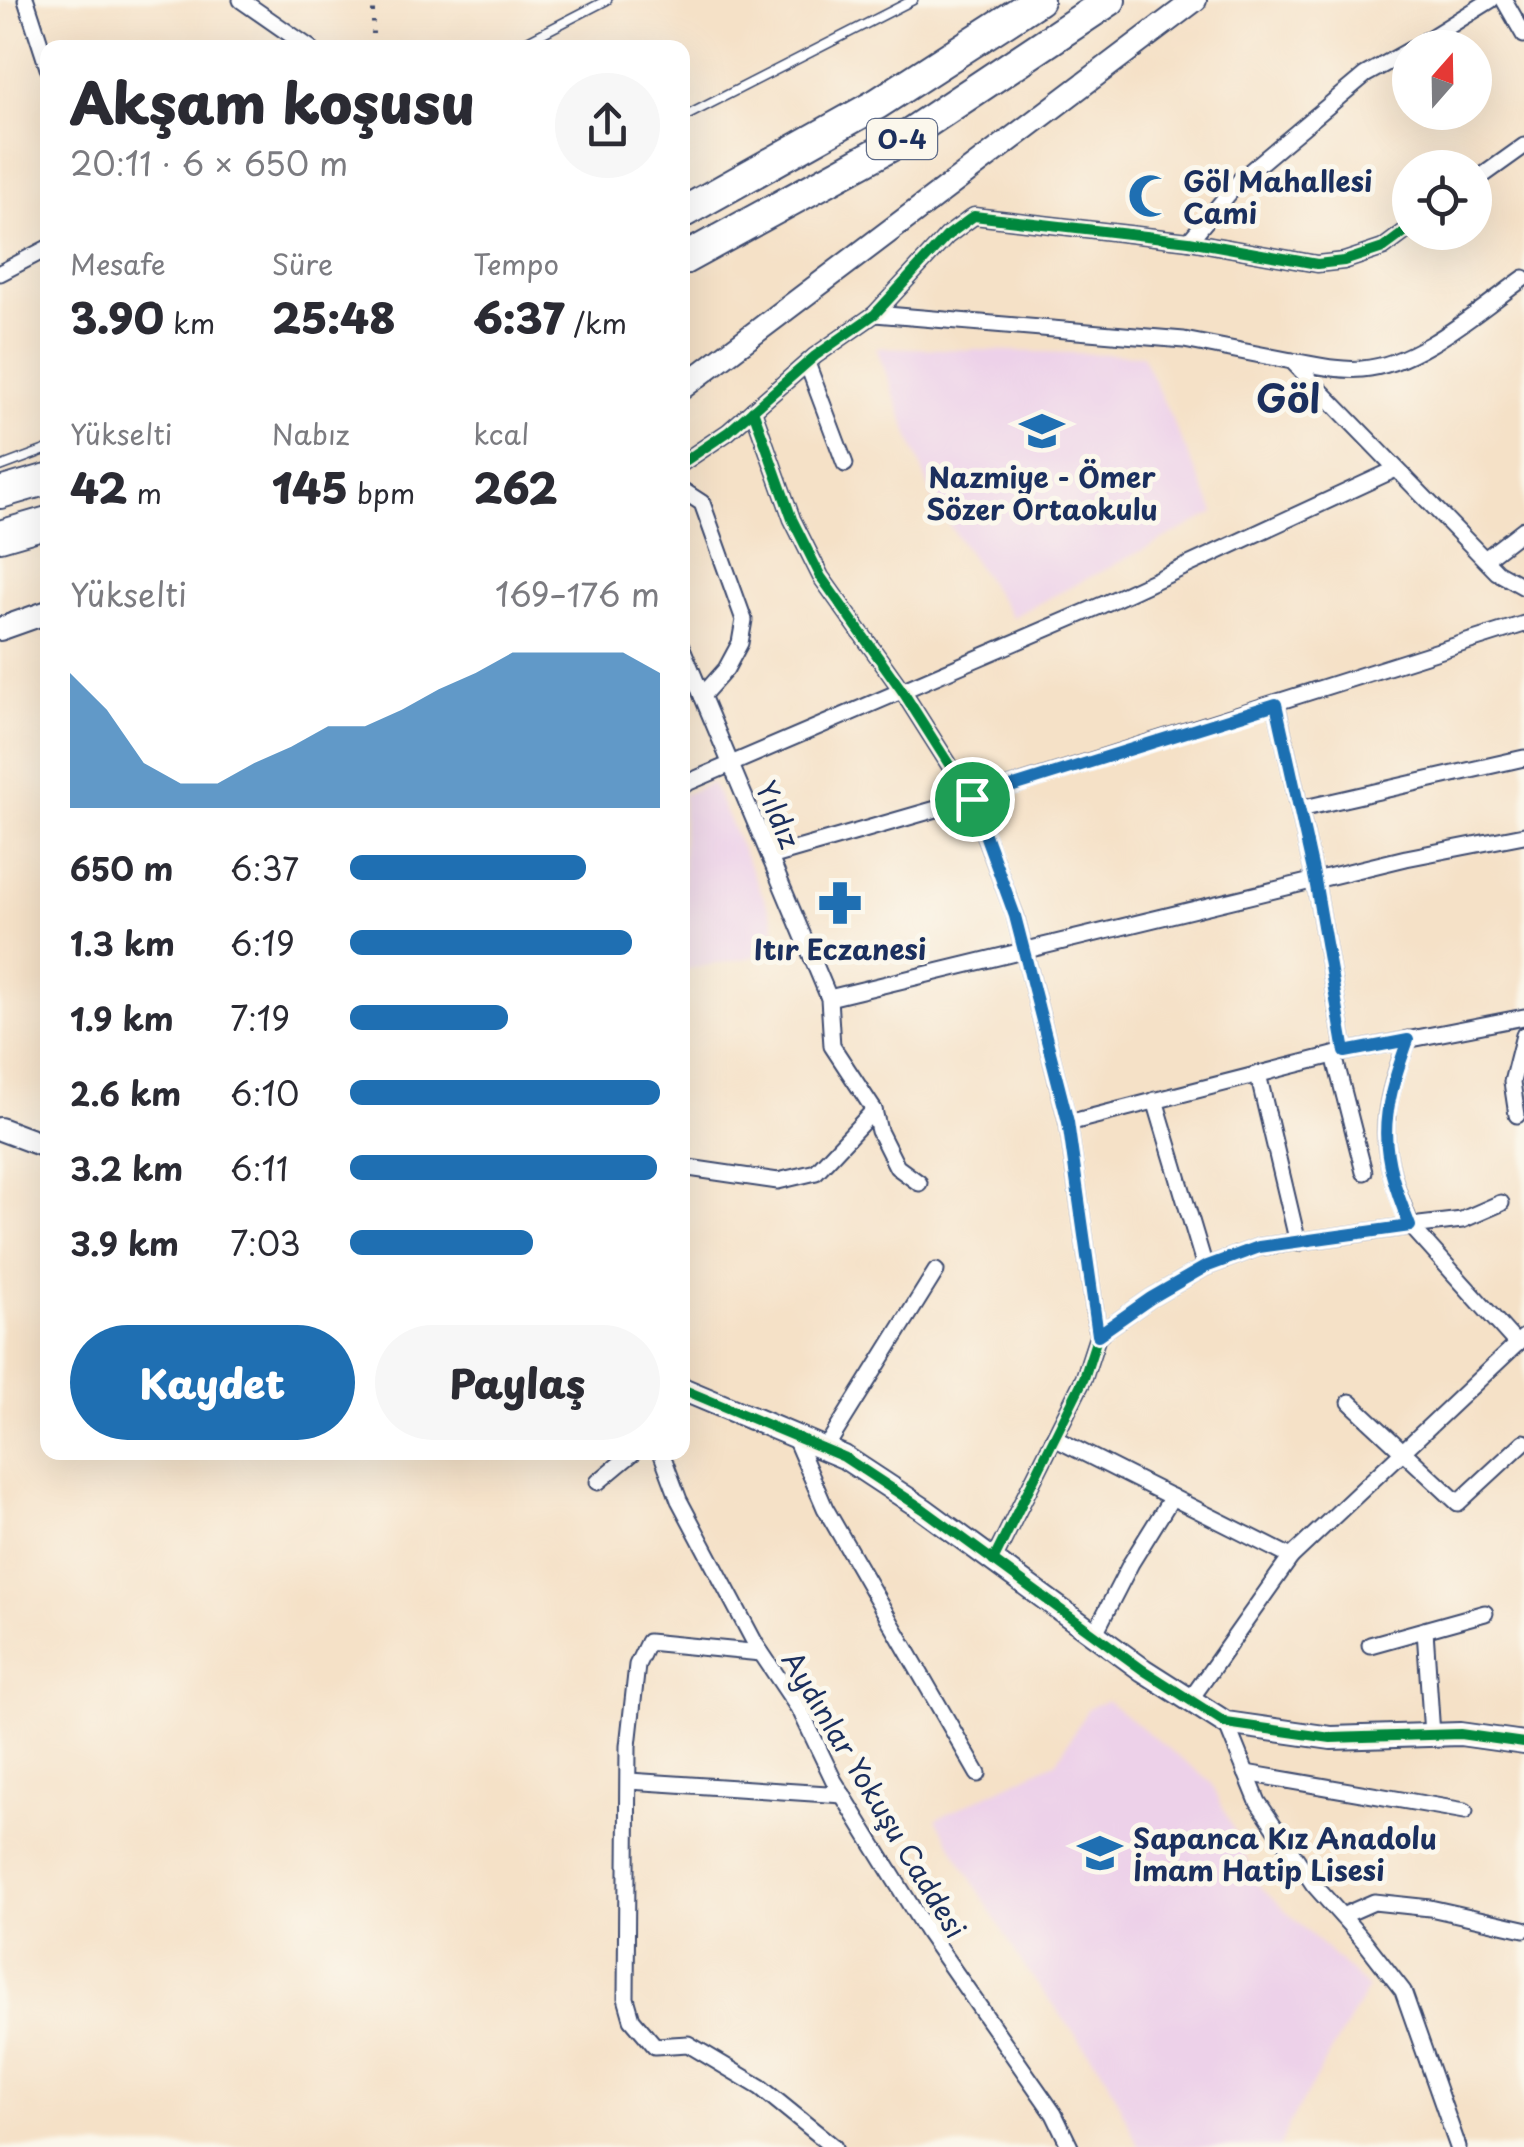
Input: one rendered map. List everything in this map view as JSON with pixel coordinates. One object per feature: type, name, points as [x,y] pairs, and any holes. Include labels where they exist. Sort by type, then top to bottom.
[{"type":"highway","name":"O-4","points":[[690,208],[877,104],[1038,0]]},
{"type":"highway","name":"O-4","points":[[690,256],[894,144],[1110,0]]},
{"type":"highway","points":[[0,493],[40,481]]},
{"type":"highway","points":[[0,536],[40,524]]},
{"type":"street","points":[[26,0],[40,43]]},
{"type":"street","points":[[241,0],[298,40]]},
{"type":"street","points":[[690,382],[1194,0]]},
{"type":"street","points":[[1443,30],[1492,0]]},
{"type":"street","points":[[1504,0],[1524,35]]},
{"type":"street","points":[[1189,241],[1241,179],[1365,75],[1392,60]]},
{"type":"street","points":[[1492,170],[1524,146]]},
{"type":"street","points":[[690,458],[728,432],[807,363],[874,314],[946,236],[974,216],[1189,241],[1317,264],[1344,261],[1392,241]]},
{"type":"street","points":[[0,273],[40,252]]},
{"type":"street","points":[[874,314],[1184,340],[1335,369],[1367,369],[1420,352],[1524,278]]},
{"type":"street","points":[[1292,360],[1497,572],[1524,587]]},
{"type":"street","points":[[807,363],[846,464]]},
{"type":"street","points":[[753,410],[792,519],[820,578],[903,692],[972,799],[1015,916],[1068,1122],[1098,1335],[1084,1378],[993,1561]]},
{"type":"street","points":[[690,781],[1102,606],[1396,469]]},
{"type":"street","points":[[690,495],[702,503],[744,620],[740,643],[726,669],[702,696]]},
{"type":"street","points":[[1485,560],[1524,529]]},
{"type":"street","points":[[0,629],[40,615]]},
{"type":"street","points":[[770,857],[972,799],[1524,624]]},
{"type":"street","name":"Yıldız","points":[[690,667],[829,998],[832,1046],[874,1110],[897,1167],[919,1183]]},
{"type":"street","points":[[1276,704],[1315,880],[1340,1053],[1364,1172]]},
{"type":"street","points":[[1300,809],[1524,758]]},
{"type":"street","points":[[829,998],[1315,880],[1524,835]]},
{"type":"street","points":[[1068,1122],[1340,1053],[1524,1017]]},
{"type":"street","points":[[1517,1116],[1512,1082],[1524,1035]]},
{"type":"street","points":[[1190,1700],[1290,1558],[1520,1340],[1410,1226],[1394,1186],[1385,1151],[1386,1111],[1408,1040]]},
{"type":"street","points":[[1258,1074],[1298,1243]]},
{"type":"street","points":[[1154,1100],[1205,1267]]},
{"type":"street","points":[[690,1169],[778,1181],[816,1172],[874,1110]]},
{"type":"street","points":[[0,1129],[40,1145]]},
{"type":"street","points":[[1098,1335],[1205,1267],[1259,1247],[1462,1220],[1501,1203]]},
{"type":"street","points":[[825,1449],[936,1271]]},
{"type":"street","points":[[690,1392],[844,1457],[924,1509],[1094,1635],[1226,1723],[1331,1738],[1460,1734],[1524,1743]]},
{"type":"street","points":[[1350,1402],[1458,1503],[1524,1442]]},
{"type":"street","points":[[794,1436],[825,1508],[978,1774]]},
{"type":"street","points":[[1054,1438],[1290,1558]]},
{"type":"street","points":[[598,1482],[624,1460]]},
{"type":"street","name":"Aydınlar Yokuşu Caddesi","points":[[664,1460],[679,1500],[760,1652],[800,1712],[843,1795],[927,1932],[1054,2114],[1070,2147]]},
{"type":"street","points":[[1094,1635],[1131,1562],[1172,1497]]},
{"type":"street","points":[[1370,1645],[1486,1613]]},
{"type":"street","points":[[1425,1630],[1432,1735]]},
{"type":"street","points":[[760,1652],[648,1642],[636,1665],[628,1746],[626,1998],[632,2019],[654,2046],[688,2044],[760,2087],[834,2147]]},
{"type":"street","points":[[1226,1723],[1258,1802],[1314,1886],[1403,1991],[1458,2147]]},
{"type":"street","points":[[1246,1773],[1465,1811]]},
{"type":"street","points":[[629,1781],[843,1795]]},
{"type":"street","points":[[1342,1916],[1374,1902],[1430,1908],[1524,1929]]},
{"type":"lane","points":[[530,40],[607,0]]},
{"type":"lane","points":[[690,114],[913,0]]},
{"type":"lane","points":[[0,468],[40,452]]},
{"type":"path","points":[[373,0],[373,40]]},
{"type":"shaded area","name":"Nazmiye - Ömer Sözer Ortaokulu","points":[[876,347],[1142,355],[1215,513],[1012,617],[936,506]]},
{"type":"shaded area","points":[[712,783],[774,920],[778,952],[690,969],[690,792]]},
{"type":"shaded area","points":[[1107,1701],[1211,1782],[1260,1887],[1368,1988],[1288,2126],[1280,2147],[1139,2147],[1106,2075],[1023,1965],[936,1819],[1057,1761],[1088,1708]]},
{"type":"cycle path","points":[[690,458],[728,432],[815,356],[875,314],[947,236],[974,216],[1189,241],[1317,264],[1344,261],[1392,241]]},
{"type":"cycle path","points":[[753,410],[792,519],[821,577],[903,692],[971,799],[1015,915],[1068,1123],[1098,1335],[1084,1378],[993,1561]]},
{"type":"cycle path","points":[[690,1392],[844,1457],[923,1509],[1143,1670],[1226,1723],[1331,1738],[1460,1734],[1524,1743]]},
{"type":"place","name":"Göl Mahallesi Cami","points":[[1150,196]]},
{"type":"place","name":"Nazmiye - Ömer Sözer Ortaokulu","points":[[1042,431]]},
{"type":"place","name":"Itır Eczanesi","points":[[840,903]]},
{"type":"place","name":"Sapanca Kız Anadolu İmam Hatip Lisesi","points":[[1100,1853]]},
{"type":"district","name":"Göl","points":[[1288,397]]},
{"type":"route","points":[[1276,704],[1315,880],[1345,1052],[1408,1040],[1386,1111],[1385,1151],[1410,1226],[1259,1247],[1205,1267],[1098,1335],[1068,1122],[1015,916],[972,799],[1276,704]]}]
